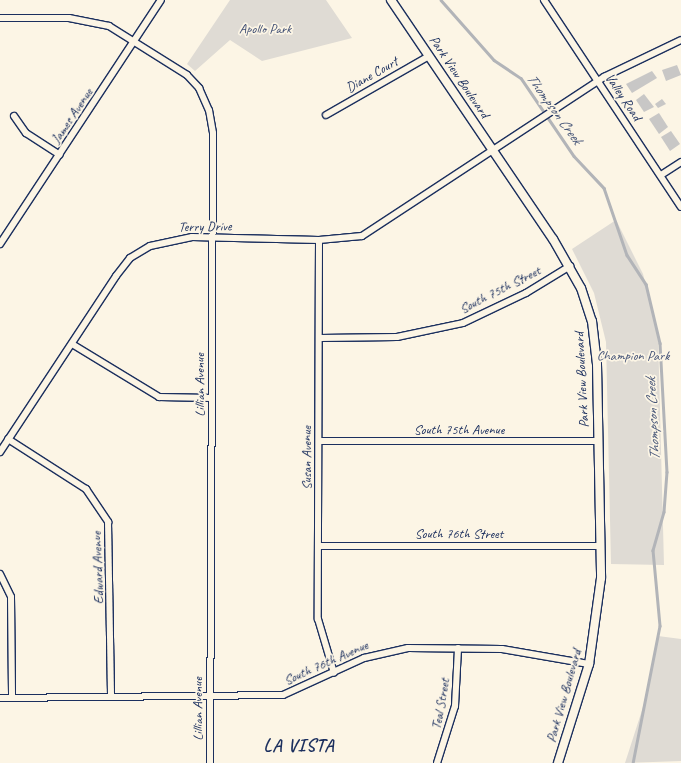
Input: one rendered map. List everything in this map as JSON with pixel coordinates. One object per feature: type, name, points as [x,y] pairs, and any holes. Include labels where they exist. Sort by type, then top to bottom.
[{"type":"street","name":"James Avenue","points":[[0,244],[136,41],[161,0]]},
{"type":"street","name":"Park View Boulevard","points":[[391,0],[570,266],[592,321],[599,441],[601,578],[589,664],[558,763]]},
{"type":"street","name":"Valley Road","points":[[544,0],[681,207]]},
{"type":"street","name":"Lillian Avenue","points":[[0,18],[91,21],[110,26],[136,41],[191,78],[210,110],[213,133],[210,763]]},
{"type":"street","name":"Terry Drive","points":[[0,452],[130,258],[167,240],[212,238],[319,240],[362,236],[598,81],[642,56],[681,40]]},
{"type":"street","name":"Diane Court","points":[[326,115],[429,56]]},
{"type":"street","points":[[14,116],[26,133],[60,155]]},
{"type":"street","points":[[661,175],[681,162]]},
{"type":"street","name":"Susan Avenue","points":[[319,240],[320,338],[318,619],[334,673]]},
{"type":"street","name":"South 75th Street","points":[[320,338],[397,337],[463,323],[526,293],[570,266]]},
{"type":"street","points":[[72,344],[159,397],[212,398]]},
{"type":"street","name":"Edward Avenue","points":[[8,439],[86,489],[108,522],[111,697]]},
{"type":"street","name":"South 75th Avenue","points":[[319,441],[599,441]]},
{"type":"street","name":"South 76th Street","points":[[318,546],[600,546]]},
{"type":"street","points":[[0,574],[11,597],[12,698]]},
{"type":"street","name":"South 76th Avenue","points":[[0,698],[211,697],[283,695],[387,650],[458,648],[502,649],[589,664]]},
{"type":"street","name":"Teal Street","points":[[437,763],[455,706],[458,648]]},
{"type":"green space","name":"Apollo Park","points":[[230,0],[326,0],[352,38],[262,61],[230,40],[195,71],[187,64]]},
{"type":"green space","name":"Champion Park","points":[[616,220],[643,274],[658,333],[664,565],[611,564],[606,342],[594,293],[572,249]]},
{"type":"green space","points":[[658,636],[681,639],[681,761],[625,763],[644,704]]},
{"type":"building","points":[[677,65],[681,75],[666,81],[662,70]]},
{"type":"building","points":[[652,71],[657,78],[632,93],[626,84]]},
{"type":"building","points":[[644,94],[654,107],[644,112],[636,100]]},
{"type":"building","points":[[662,99],[666,104],[658,108],[655,104]]},
{"type":"building","points":[[659,113],[668,127],[659,134],[649,119]]},
{"type":"building","points":[[671,131],[680,144],[670,151],[661,137]]},
{"type":"waterway","name":"Thompson Creek","points":[[441,0],[494,60],[521,78],[574,156],[604,188],[627,255],[646,284],[660,343],[667,472],[664,512],[653,550],[660,626],[633,763]]},
{"type":"district","name":"LA VISTA","points":[[299,745]]}]
